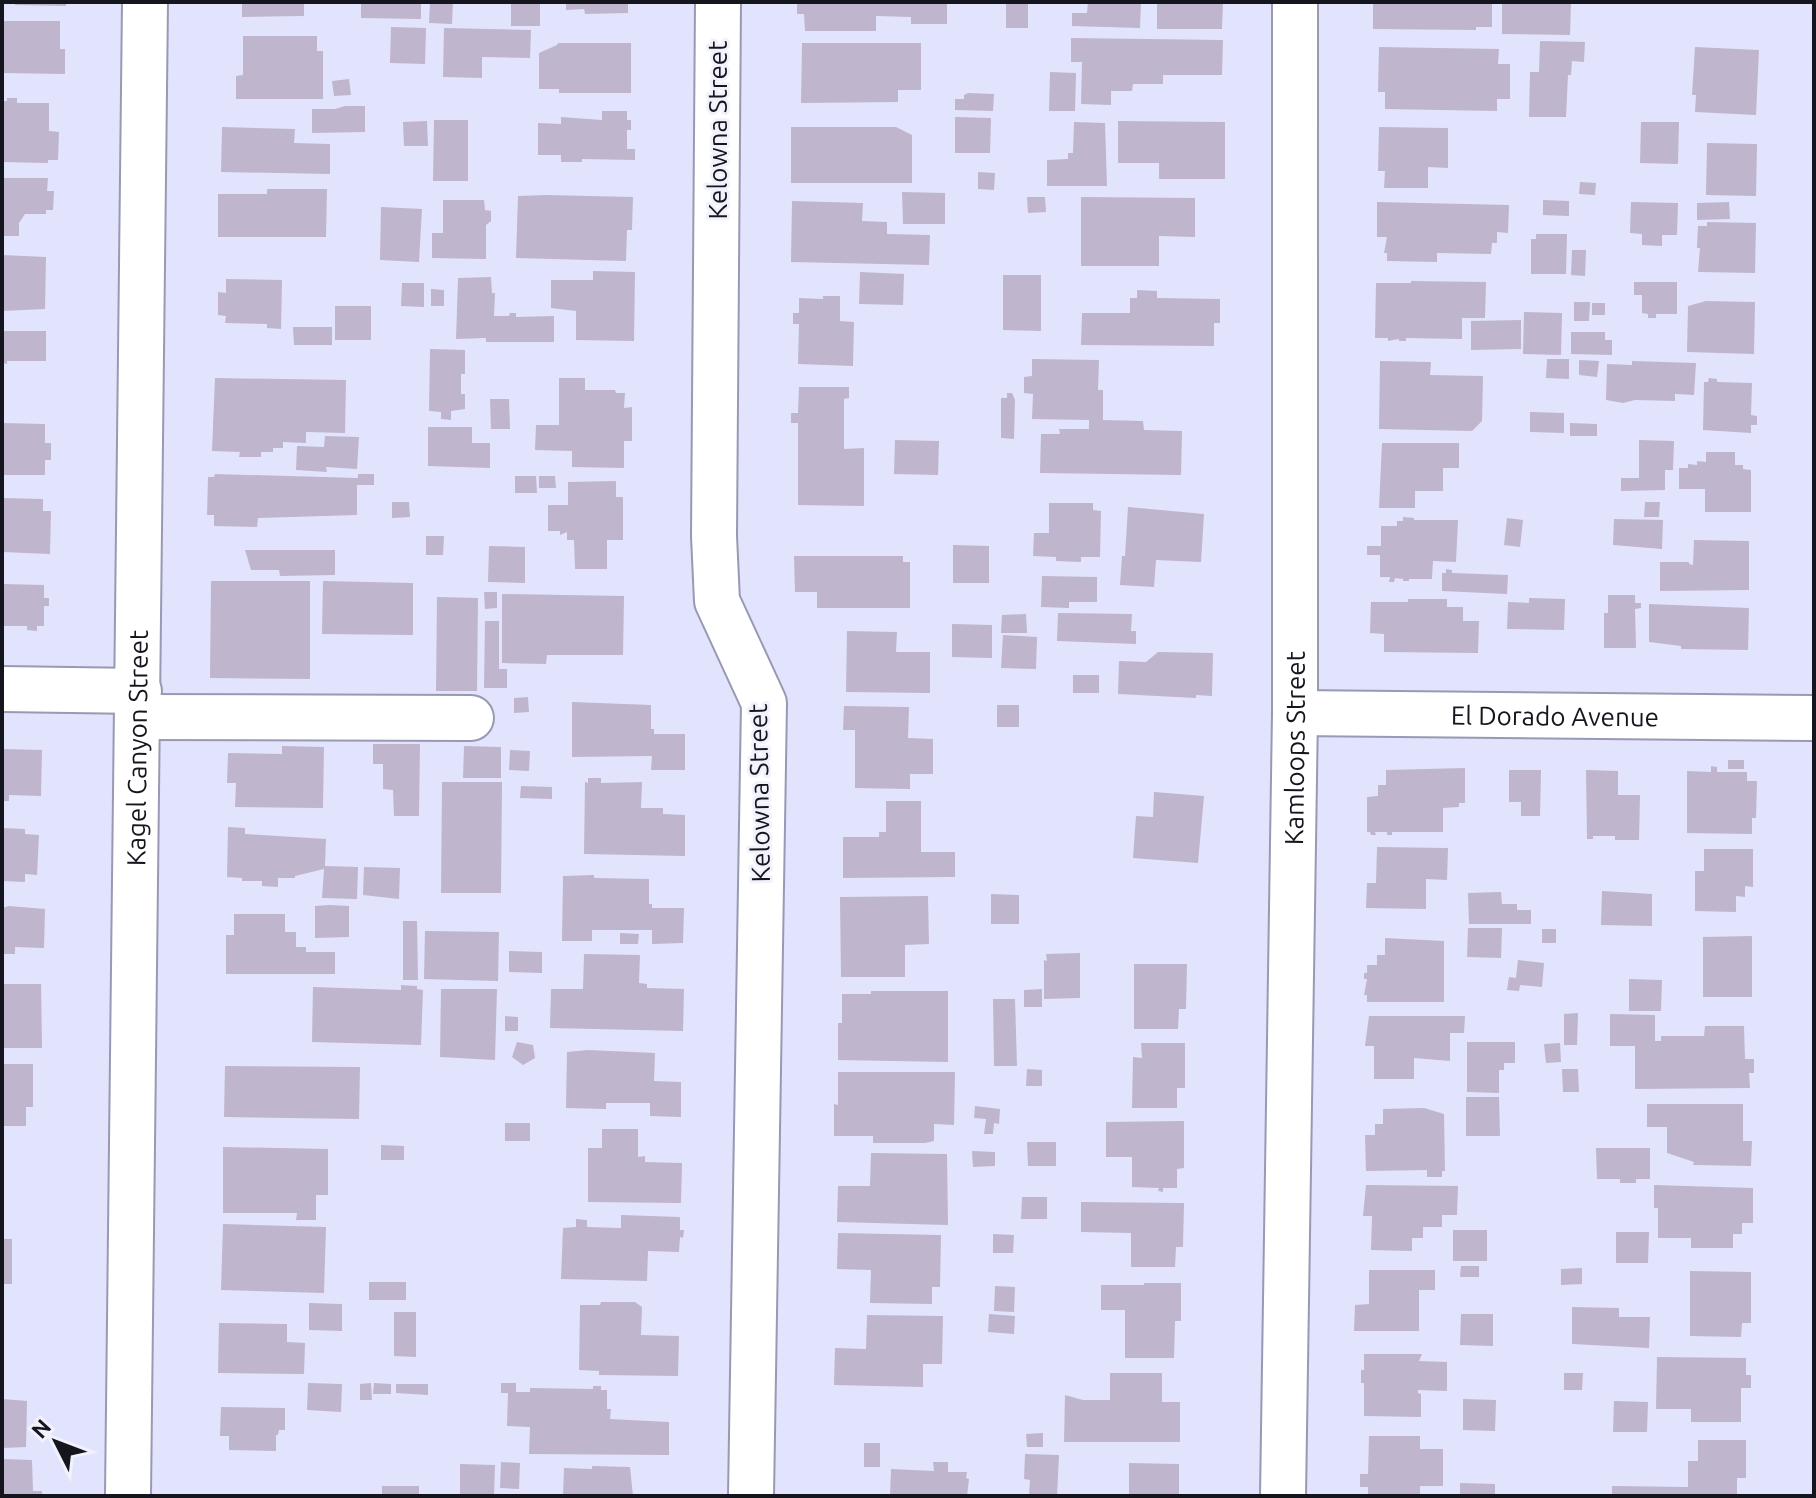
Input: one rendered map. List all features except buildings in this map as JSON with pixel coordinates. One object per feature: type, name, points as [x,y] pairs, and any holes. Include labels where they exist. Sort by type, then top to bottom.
[{"type":"street","name":"Kagel Canyon Street","points":[[128,1496],[145,2]]},
{"type":"street","name":"Kelowna Street","points":[[718,2],[714,536],[717,601],[764,703],[751,1496]]},
{"type":"street","name":"Kamloops Street","points":[[1283,1496],[1295,713],[1295,2]]},
{"type":"street","points":[[2,689],[138,704],[471,718]]},
{"type":"street","name":"El Dorado Avenue","points":[[1295,713],[1814,718]]}]
